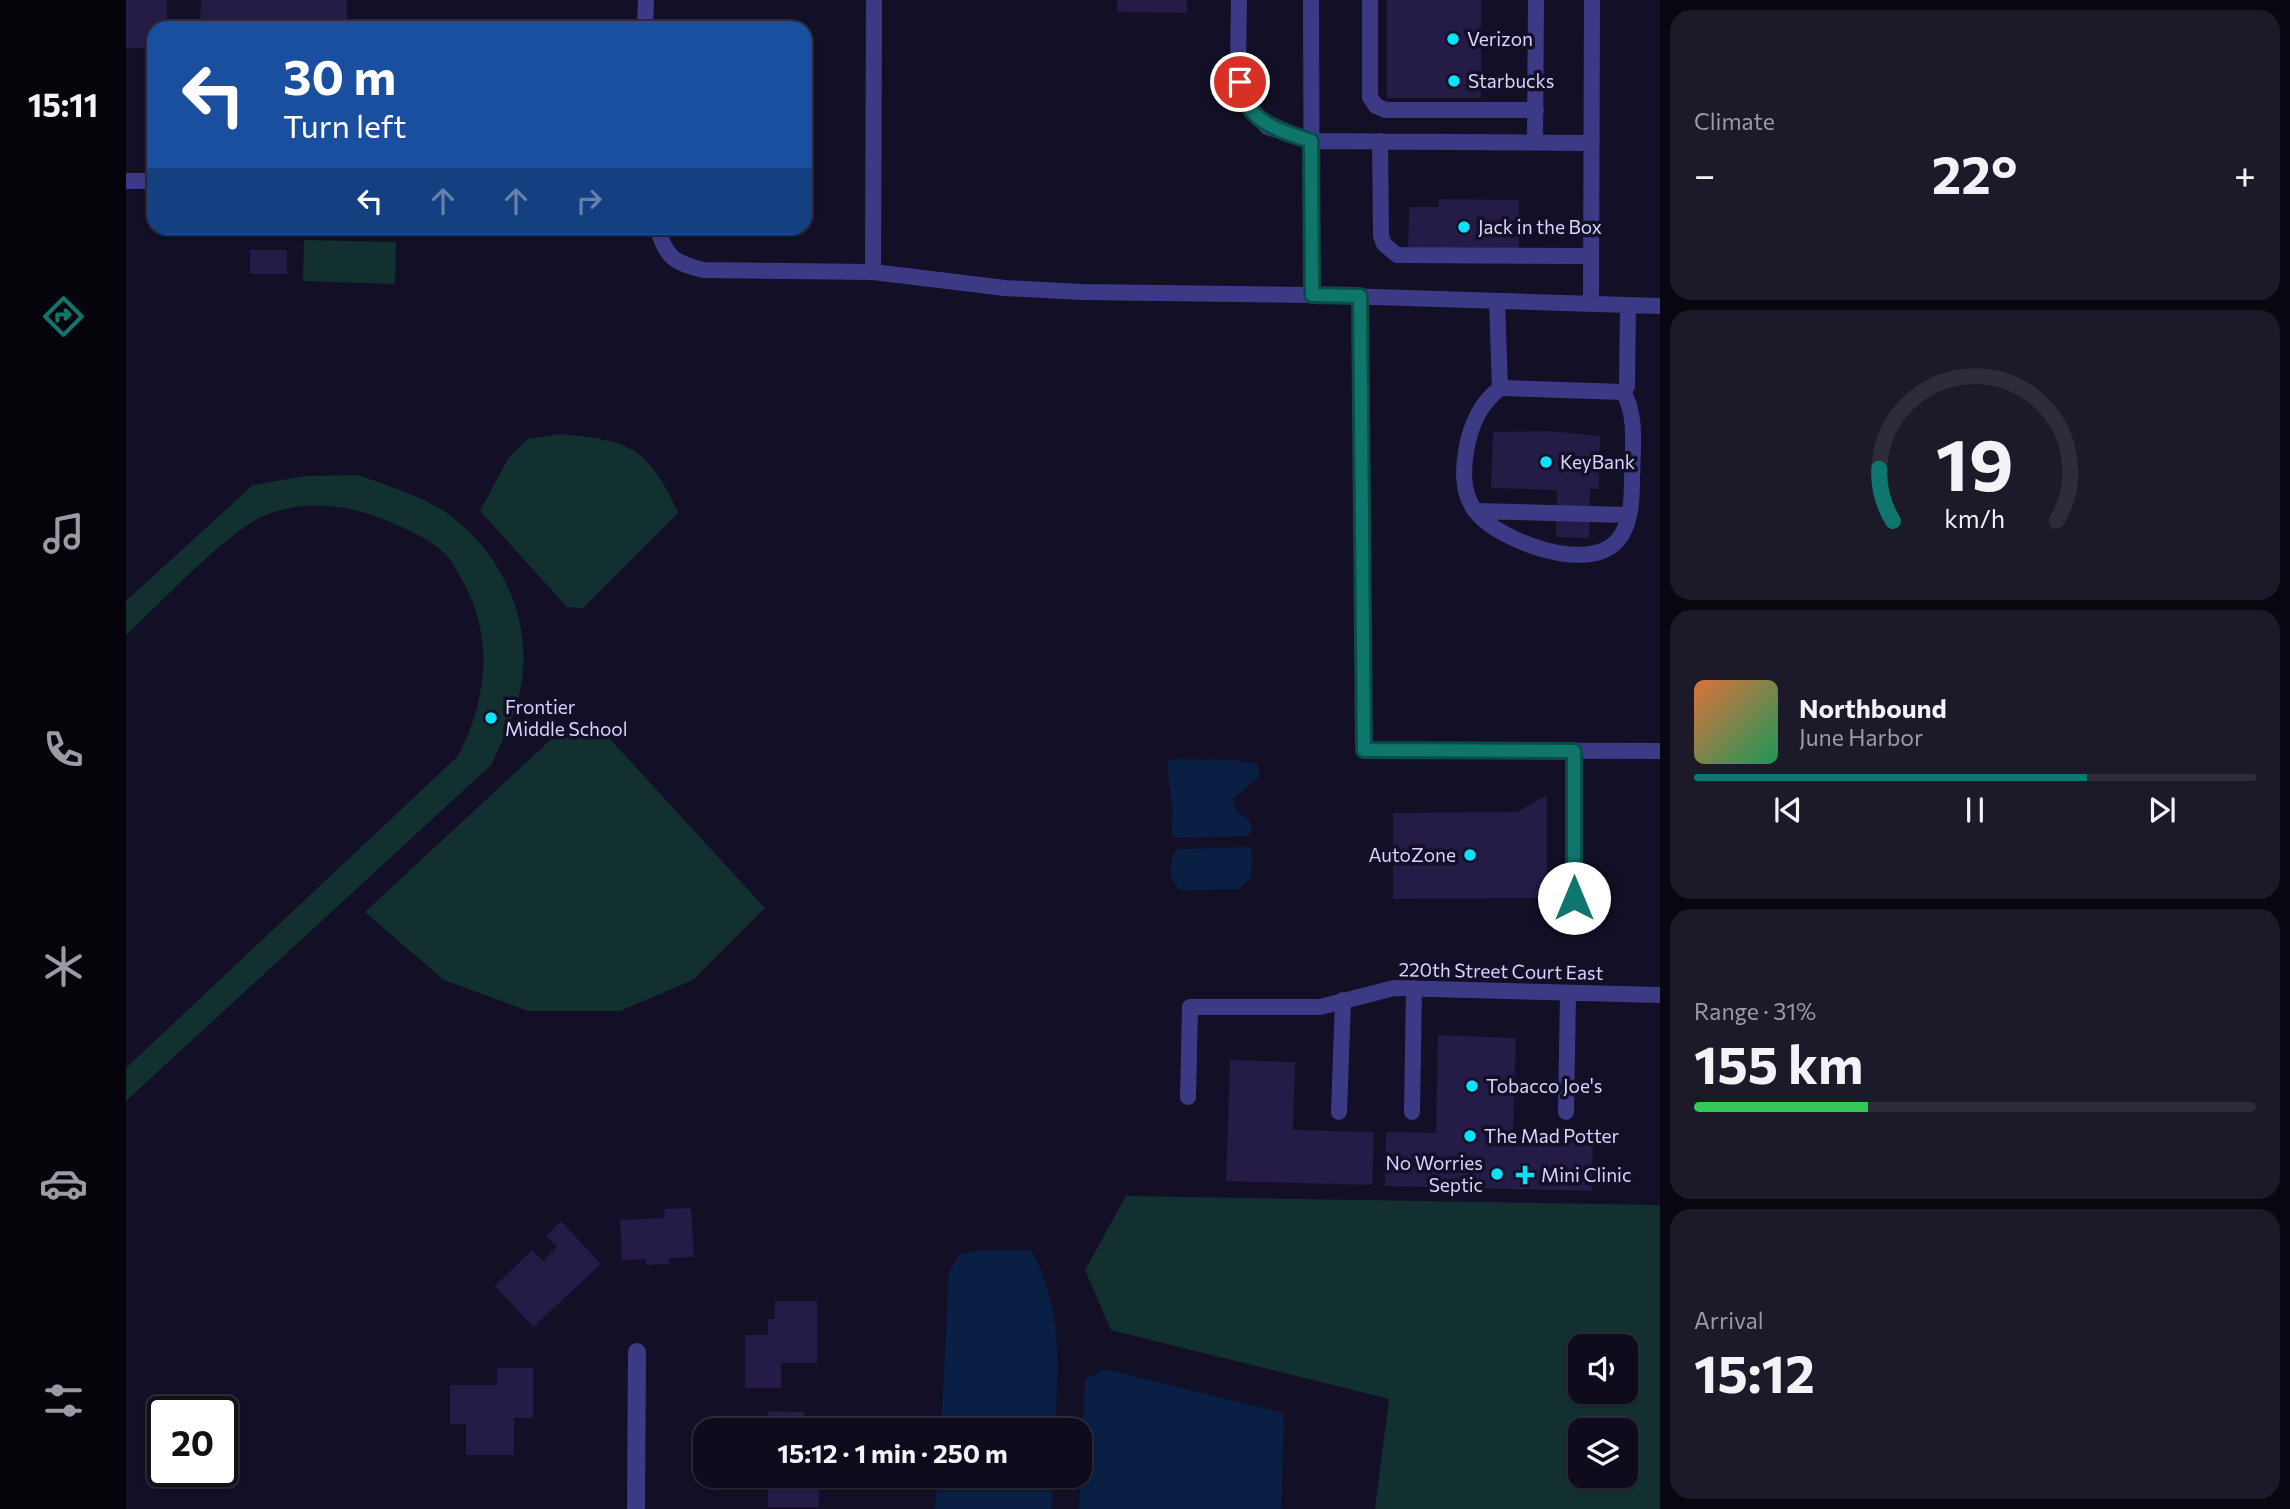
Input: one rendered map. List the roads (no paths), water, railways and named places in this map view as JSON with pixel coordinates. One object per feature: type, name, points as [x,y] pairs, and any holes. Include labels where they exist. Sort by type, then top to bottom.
[{"type":"street","points":[[636,1509],[637,1352]]},
{"type":"lane","points":[[645,21],[646,0]]},
{"type":"lane","points":[[873,272],[874,0]]},
{"type":"lane","points":[[1239,0],[1238,67],[1242,97],[1267,127],[1311,141],[1592,143]]},
{"type":"lane","points":[[1311,0],[1312,295]]},
{"type":"lane","points":[[1370,0],[1370,97],[1376,106],[1386,110],[1536,110]]},
{"type":"lane","points":[[1535,142],[1536,0]]},
{"type":"lane","points":[[1591,304],[1592,0]]},
{"type":"lane","points":[[1380,141],[1381,236],[1391,252],[1397,255],[1591,256]]},
{"type":"lane","points":[[126,181],[147,181]]},
{"type":"lane","points":[[659,235],[664,251],[680,264],[703,270],[873,272],[1005,288],[1082,292],[1360,296],[1660,306]]},
{"type":"lane","points":[[1360,296],[1364,750],[1660,751]]},
{"type":"lane","points":[[1497,301],[1500,388],[1478,412],[1465,458],[1463,480],[1475,511],[1488,523],[1526,544],[1557,553],[1599,552],[1611,547],[1618,540],[1628,515],[1632,494],[1632,410],[1623,392]]},
{"type":"lane","points":[[1623,392],[1627,386],[1628,305]]},
{"type":"lane","points":[[1500,388],[1623,392]]},
{"type":"lane","points":[[1475,511],[1628,515]]},
{"type":"lane","points":[[1574,751],[1574,898]]},
{"type":"lane","name":"220th Street Court East","points":[[1188,1097],[1190,1007],[1298,1009],[1394,988],[1660,995]]},
{"type":"lane","points":[[1412,1112],[1415,988]]},
{"type":"lane","points":[[1566,1112],[1568,994]]},
{"type":"lane","points":[[1339,1112],[1343,1000]]},
{"type":"water","points":[[1172,759],[1233,760],[1258,764],[1259,777],[1233,799],[1236,811],[1250,821],[1252,831],[1248,836],[1176,838],[1171,834],[1173,814],[1167,762]]},
{"type":"water","points":[[1248,847],[1252,852],[1251,877],[1239,889],[1180,890],[1173,881],[1171,863],[1174,852],[1179,849]]},
{"type":"water","points":[[980,1250],[1031,1250],[1042,1272],[1054,1316],[1057,1360],[1056,1418],[942,1418],[949,1272],[959,1255]]},
{"type":"water","points":[[1104,1369],[1284,1413],[1281,1509],[1079,1509],[1080,1488],[1092,1488],[1092,1418],[1083,1418],[1085,1380]]},
{"type":"water","points":[[937,1488],[1052,1488],[1051,1509],[935,1509]]},
{"type":"place","name":"Verizon","points":[[1453,39]]},
{"type":"place","name":"Starbucks","points":[[1454,81]]},
{"type":"place","name":"Jack in the Box","points":[[1464,227]]},
{"type":"place","name":"KeyBank","points":[[1546,462]]},
{"type":"place","name":"Frontier Middle School","points":[[491,718]]},
{"type":"place","name":"AutoZone","points":[[1470,855]]},
{"type":"place","name":"Tobacco Joe's","points":[[1472,1086]]},
{"type":"place","name":"The Mad Potter","points":[[1470,1136]]},
{"type":"place","name":"No Worries Septic","points":[[1497,1174]]},
{"type":"place","name":"Mini Clinic","points":[[1525,1175]]}]
